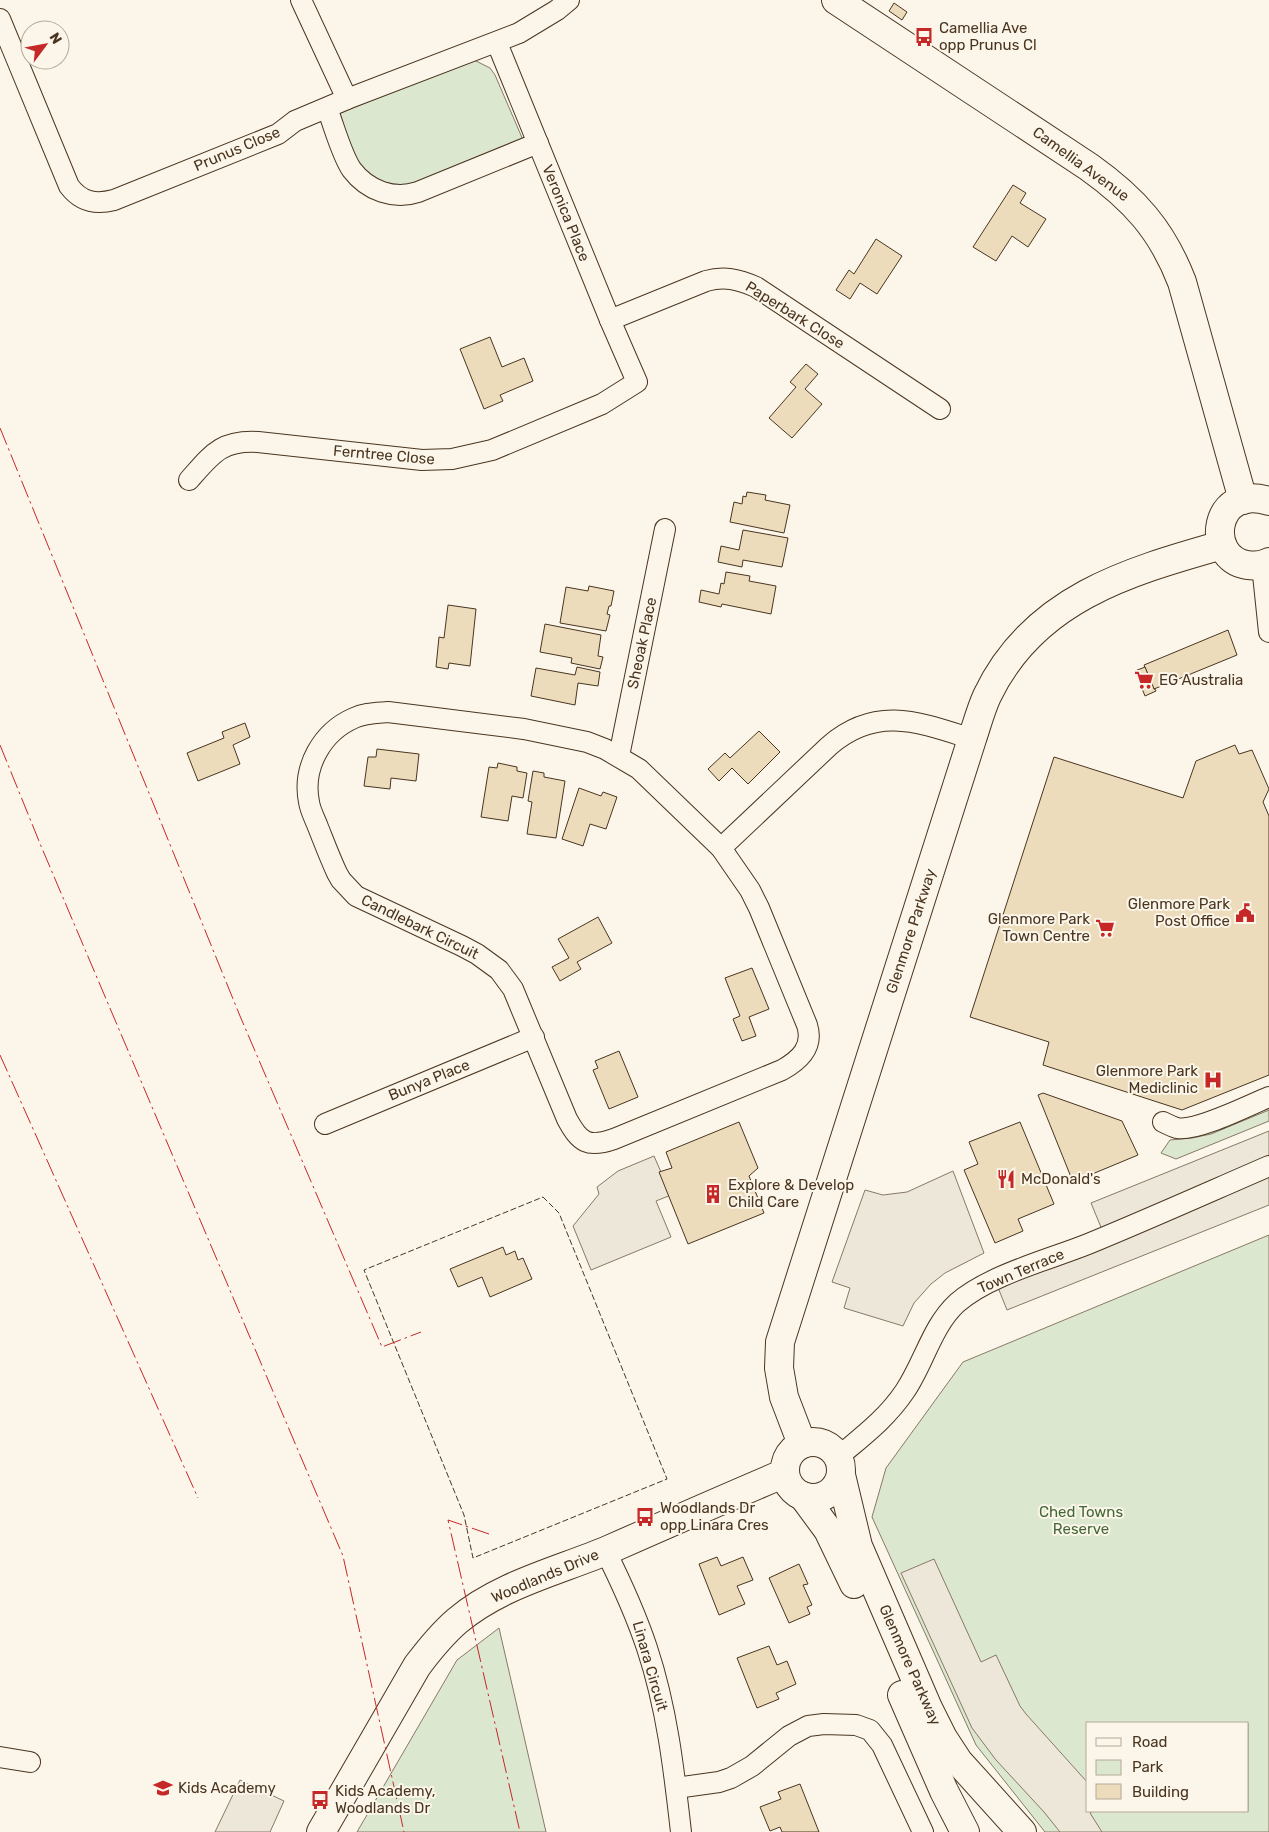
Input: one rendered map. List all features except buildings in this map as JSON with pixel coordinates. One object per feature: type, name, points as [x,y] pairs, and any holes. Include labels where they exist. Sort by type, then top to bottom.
[{"type":"main road","name":"Camellia Avenue","points":[[836,0],[1096,171],[1123,192],[1149,220],[1169,251],[1182,282],[1256,501]]},
{"type":"main road","points":[[1256,501],[1235,503],[1226,511],[1220,522],[1219,534],[1222,545],[1232,559],[1243,565],[1255,566],[1266,564]]},
{"type":"main road","name":"Glenmore Parkway","points":[[802,1444],[784,1397],[780,1368],[780,1342],[985,702],[995,681],[1017,650],[1048,619],[1078,598],[1104,584],[1174,558],[1222,545]]},
{"type":"main road","points":[[818,1442],[826,1445],[839,1466],[837,1484],[831,1492],[813,1498],[804,1496],[791,1487],[785,1472],[789,1456],[802,1444],[818,1442]]},
{"type":"main road","name":"Glenmore Parkway","points":[[839,1466],[858,1546],[936,1723],[958,1761],[1022,1832]]},
{"type":"main road","name":"Woodlands Drive","points":[[321,1832],[417,1666],[434,1643],[457,1621],[481,1604],[505,1591],[785,1472]]},
{"type":"main road","name":"Glenmore Parkway","points":[[804,1496],[828,1530],[839,1550],[944,1791],[965,1832]]},
{"type":"street","points":[[301,0],[347,99]]},
{"type":"street","name":"Prunus Close","points":[[0,20],[66,180],[78,196],[92,203],[101,203],[114,200],[278,134],[295,121],[347,99],[520,34],[569,0]]},
{"type":"street","name":"Veronica Place","points":[[497,43],[637,382]]},
{"type":"street","points":[[327,108],[352,170],[367,185],[386,194],[396,196],[408,196],[538,143]]},
{"type":"street","name":"Paperbark Close","points":[[610,320],[706,281],[716,278],[734,278],[756,287],[940,409]]},
{"type":"street","name":"Ferntree Close","points":[[189,480],[215,453],[238,442],[258,442],[422,460],[465,457],[492,450],[602,404],[637,382]]},
{"type":"street","name":"Sheoak Place","points":[[619,756],[666,529]]},
{"type":"street","points":[[1266,564],[1269,632]]},
{"type":"street","name":"Candlebark Circuit","points":[[388,712],[524,729],[587,742],[619,756],[654,781],[721,848],[760,908],[805,1018],[809,1039],[805,1051],[799,1060],[782,1070],[614,1140],[589,1144],[573,1130],[567,1119],[518,998],[499,970],[462,946],[356,896],[341,880],[309,804],[307,787],[312,760],[319,748],[337,727],[355,717],[388,712]]},
{"type":"street","points":[[721,848],[838,738],[856,728],[885,720],[905,720],[922,723],[972,739]]},
{"type":"street","name":"Bunya Place","points":[[325,1124],[534,1037]]},
{"type":"street","points":[[1163,1122],[1178,1128],[1204,1124],[1269,1096]]},
{"type":"street","name":"Town Terrace","points":[[839,1466],[894,1406],[906,1389],[945,1317],[966,1296],[995,1280],[1087,1244],[1269,1166]]},
{"type":"street","name":"Linara Circuit","points":[[605,1550],[630,1601],[648,1650],[667,1726],[681,1832]]},
{"type":"street","points":[[676,1788],[719,1782],[731,1778],[752,1766],[798,1730],[808,1726],[824,1724],[856,1725],[870,1730],[882,1745],[923,1832]]},
{"type":"street","points":[[0,1757],[30,1762]]},
{"type":"green space","points":[[474,60],[490,68],[495,75],[523,140],[420,183],[402,187],[376,181],[356,161],[338,114]]},
{"type":"green space","points":[[1269,1110],[1269,1121],[1176,1159],[1161,1153],[1170,1140],[1211,1134]]},
{"type":"green space","name":"Ched Towns Reserve","points":[[1269,1235],[1269,1832],[1045,1832],[976,1745],[872,1517],[886,1468],[963,1362]]},
{"type":"green space","points":[[499,1628],[546,1832],[357,1832],[457,1660]]},
{"type":"shaded area","points":[[1269,1131],[1269,1205],[1007,1310],[995,1280],[1105,1237],[1091,1203]]},
{"type":"shaded area","points":[[654,1156],[671,1195],[656,1201],[671,1237],[591,1270],[573,1226],[599,1194],[597,1187],[618,1171]]},
{"type":"shaded area","points":[[953,1171],[984,1253],[945,1273],[931,1284],[914,1303],[903,1326],[844,1308],[850,1288],[832,1282],[865,1190],[883,1195],[907,1192]]},
{"type":"shaded area","points":[[934,1559],[981,1662],[996,1655],[1020,1706],[1086,1781],[1086,1812],[1092,1812],[1090,1813],[1102,1832],[1060,1832],[996,1760],[972,1728],[901,1573]]},
{"type":"shaded area","points":[[240,1780],[284,1801],[270,1832],[215,1832]]},
{"type":"fence","points":[[543,1197],[559,1213],[667,1479],[473,1558],[464,1515],[364,1270],[543,1197]]},
{"type":"power","points":[[0,428],[240,1016],[382,1347],[421,1332]]},
{"type":"power","points":[[0,745],[41,846],[343,1556],[404,1832]]},
{"type":"power","points":[[0,1055],[198,1498]]},
{"type":"power","points":[[489,1534],[448,1520],[520,1832]]},
{"type":"place","name":"Camellia Ave opp Prunus Cl","points":[[924,37]]},
{"type":"place","name":"EG Australia","points":[[1144,680]]},
{"type":"place","name":"Glenmore Park Post Office","points":[[1245,913]]},
{"type":"place","name":"Glenmore Park Town Centre","points":[[1105,928]]},
{"type":"place","name":"Glenmore Park Mediclinic","points":[[1213,1080]]},
{"type":"place","name":"McDonald's","points":[[1006,1179]]},
{"type":"place","name":"Explore & Develop Child Care","points":[[713,1194]]},
{"type":"place","name":"Woodlands Dr opp Linara Cres","points":[[645,1517]]},
{"type":"place","name":"Kids Academy","points":[[163,1788]]},
{"type":"place","name":"Kids Academy, Woodlands Dr","points":[[320,1800]]}]
